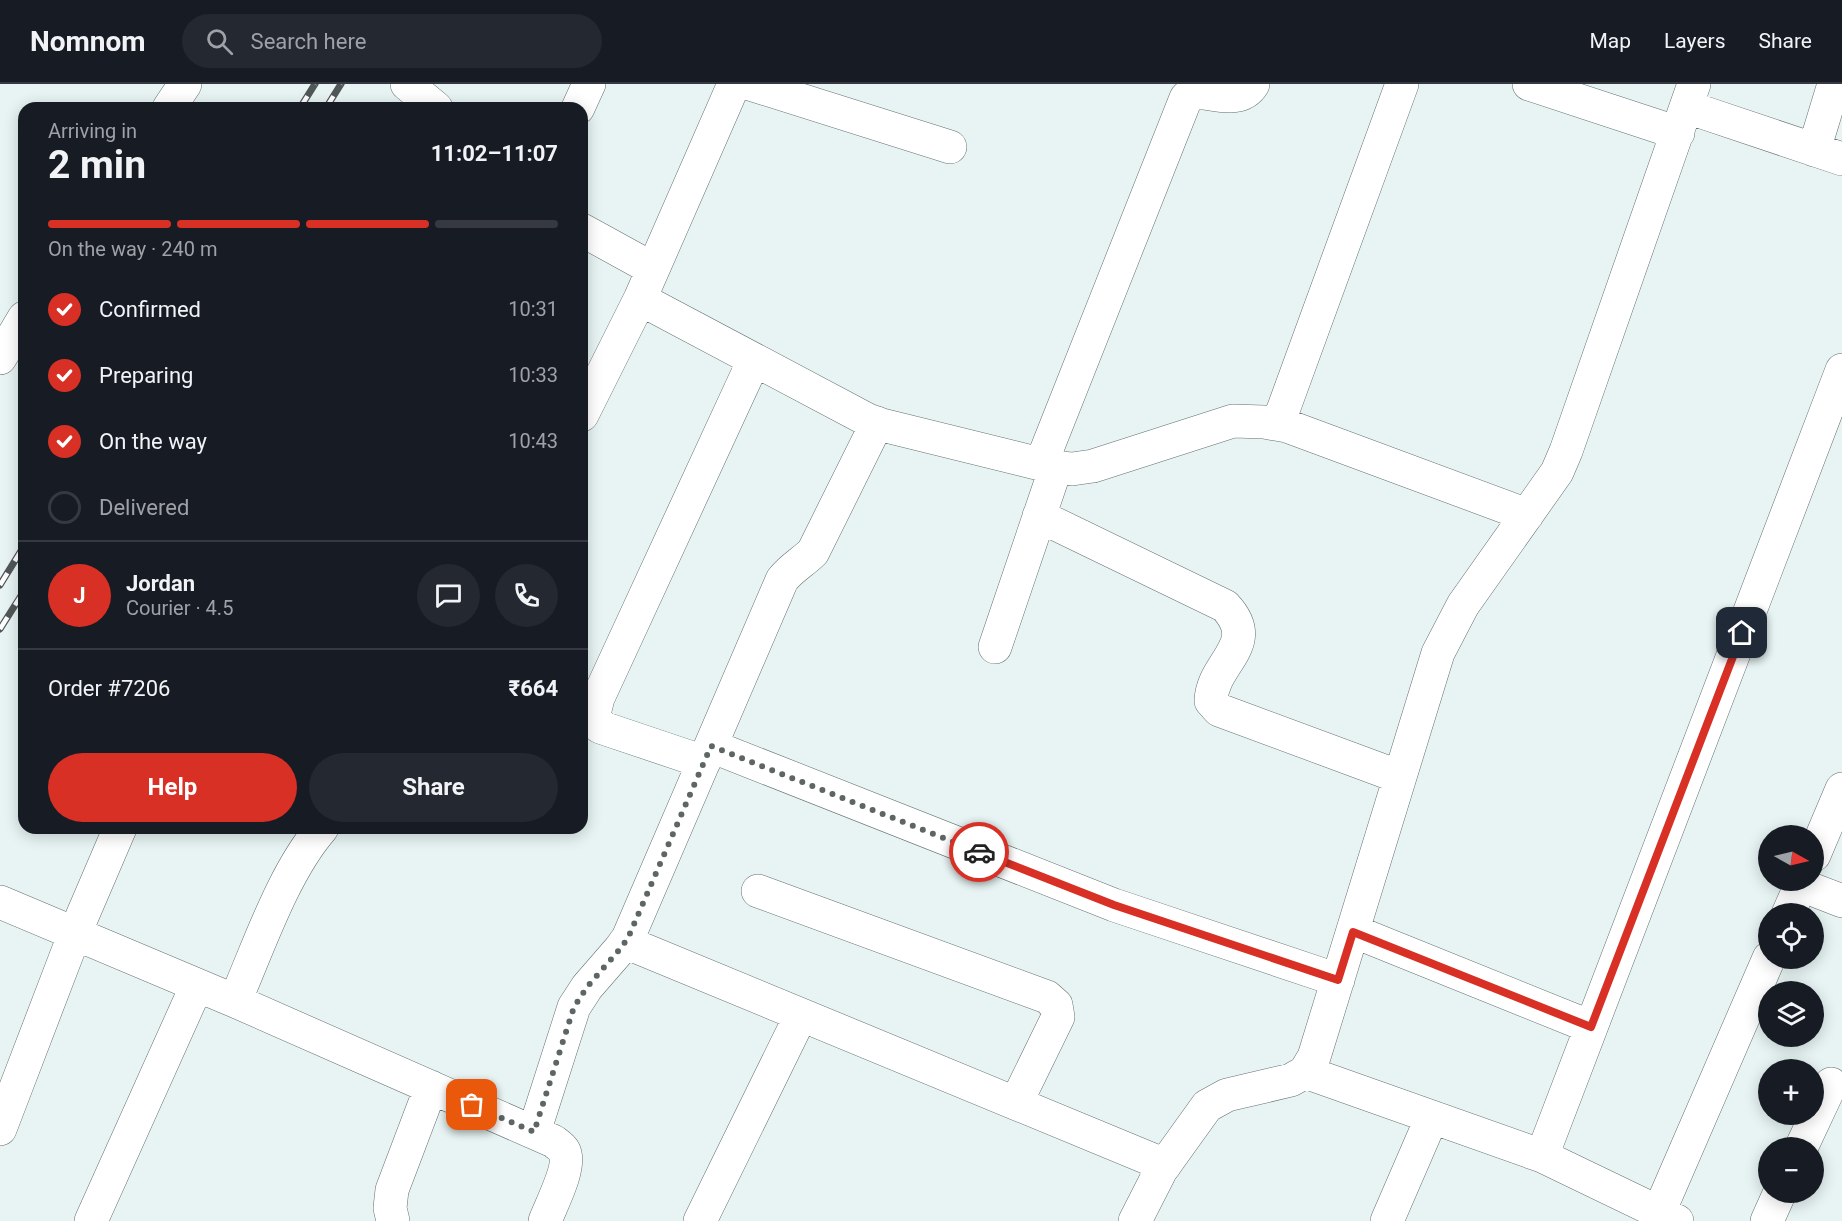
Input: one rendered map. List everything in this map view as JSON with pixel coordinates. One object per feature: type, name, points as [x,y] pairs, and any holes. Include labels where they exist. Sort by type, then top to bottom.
[{"type":"street","points":[[173,102],[185,84]]},
{"type":"street","points":[[407,84],[429,102]]},
{"type":"street","points":[[581,102],[589,84]]},
{"type":"street","points":[[588,403],[653,269],[734,84]]},
{"type":"street","points":[[750,84],[950,147]]},
{"type":"street","points":[[995,647],[1039,516],[1048,465],[1186,98],[1193,92],[1236,96],[1244,94],[1253,84]]},
{"type":"street","points":[[1278,424],[1402,84]]},
{"type":"street","points":[[1529,84],[1686,108],[1828,155],[1834,84]]},
{"type":"street","points":[[1135,1221],[1165,1165],[1207,1106],[1227,1095],[1291,1080],[1305,1072],[1314,1057],[1438,653],[1463,605],[1557,472],[1566,452],[1686,108]]},
{"type":"street","points":[[588,233],[653,269]]},
{"type":"street","points":[[639,299],[868,420],[1048,465],[1072,469],[1093,466],[1233,421],[1264,422],[1287,426],[1527,515]]},
{"type":"street","points":[[0,308],[18,315]]},
{"type":"street","points":[[0,358],[18,327]]},
{"type":"street","points":[[754,360],[598,698],[588,710],[600,727],[707,754],[1114,905],[1338,980]]},
{"type":"street","points":[[1542,1156],[1842,370]]},
{"type":"street","points":[[534,1132],[574,1007],[587,987],[625,942],[636,921],[782,579],[790,569],[813,552],[877,423]]},
{"type":"street","points":[[1039,516],[1225,606],[1236,618],[1239,631],[1237,645],[1212,688],[1212,701],[1219,710],[1400,777]]},
{"type":"street","points":[[1824,831],[1842,789]]},
{"type":"street","points":[[0,1129],[75,933],[117,834]]},
{"type":"street","points":[[235,1001],[291,873],[317,834]]},
{"type":"street","points":[[758,891],[1047,997],[1056,1005],[1058,1017],[1016,1104]]},
{"type":"street","points":[[1797,893],[1842,901]]},
{"type":"street","points":[[0,902],[235,1001],[534,1132],[558,1145],[563,1149],[566,1159],[565,1169],[545,1221]]},
{"type":"street","points":[[1353,932],[1591,1027]]},
{"type":"street","points":[[625,942],[1165,1165]]},
{"type":"street","points":[[1305,1072],[1542,1156],[1667,1218],[1765,969]]},
{"type":"street","points":[[91,1221],[197,985]]},
{"type":"street","points":[[700,1221],[801,1015]]},
{"type":"street","points":[[1807,1137],[1831,1084]]},
{"type":"street","points":[[393,1221],[390,1208],[392,1190],[431,1087]]},
{"type":"street","points":[[1387,1221],[1432,1117]]},
{"type":"street","points":[[1767,1221],[1775,1203]]},
{"type":"railway","points":[[304,102],[315,84]]},
{"type":"railway","points":[[330,102],[341,84]]},
{"type":"railway","points":[[0,585],[18,556]]},
{"type":"railway","points":[[0,629],[18,600]]},
{"type":"way so far","points":[[472,1105],[534,1132],[574,1007],[587,987],[628,938],[711,746],[979,852]]},
{"type":"route","points":[[979,852],[1114,905],[1338,980],[1353,932],[1591,1027],[1742,633]]}]
